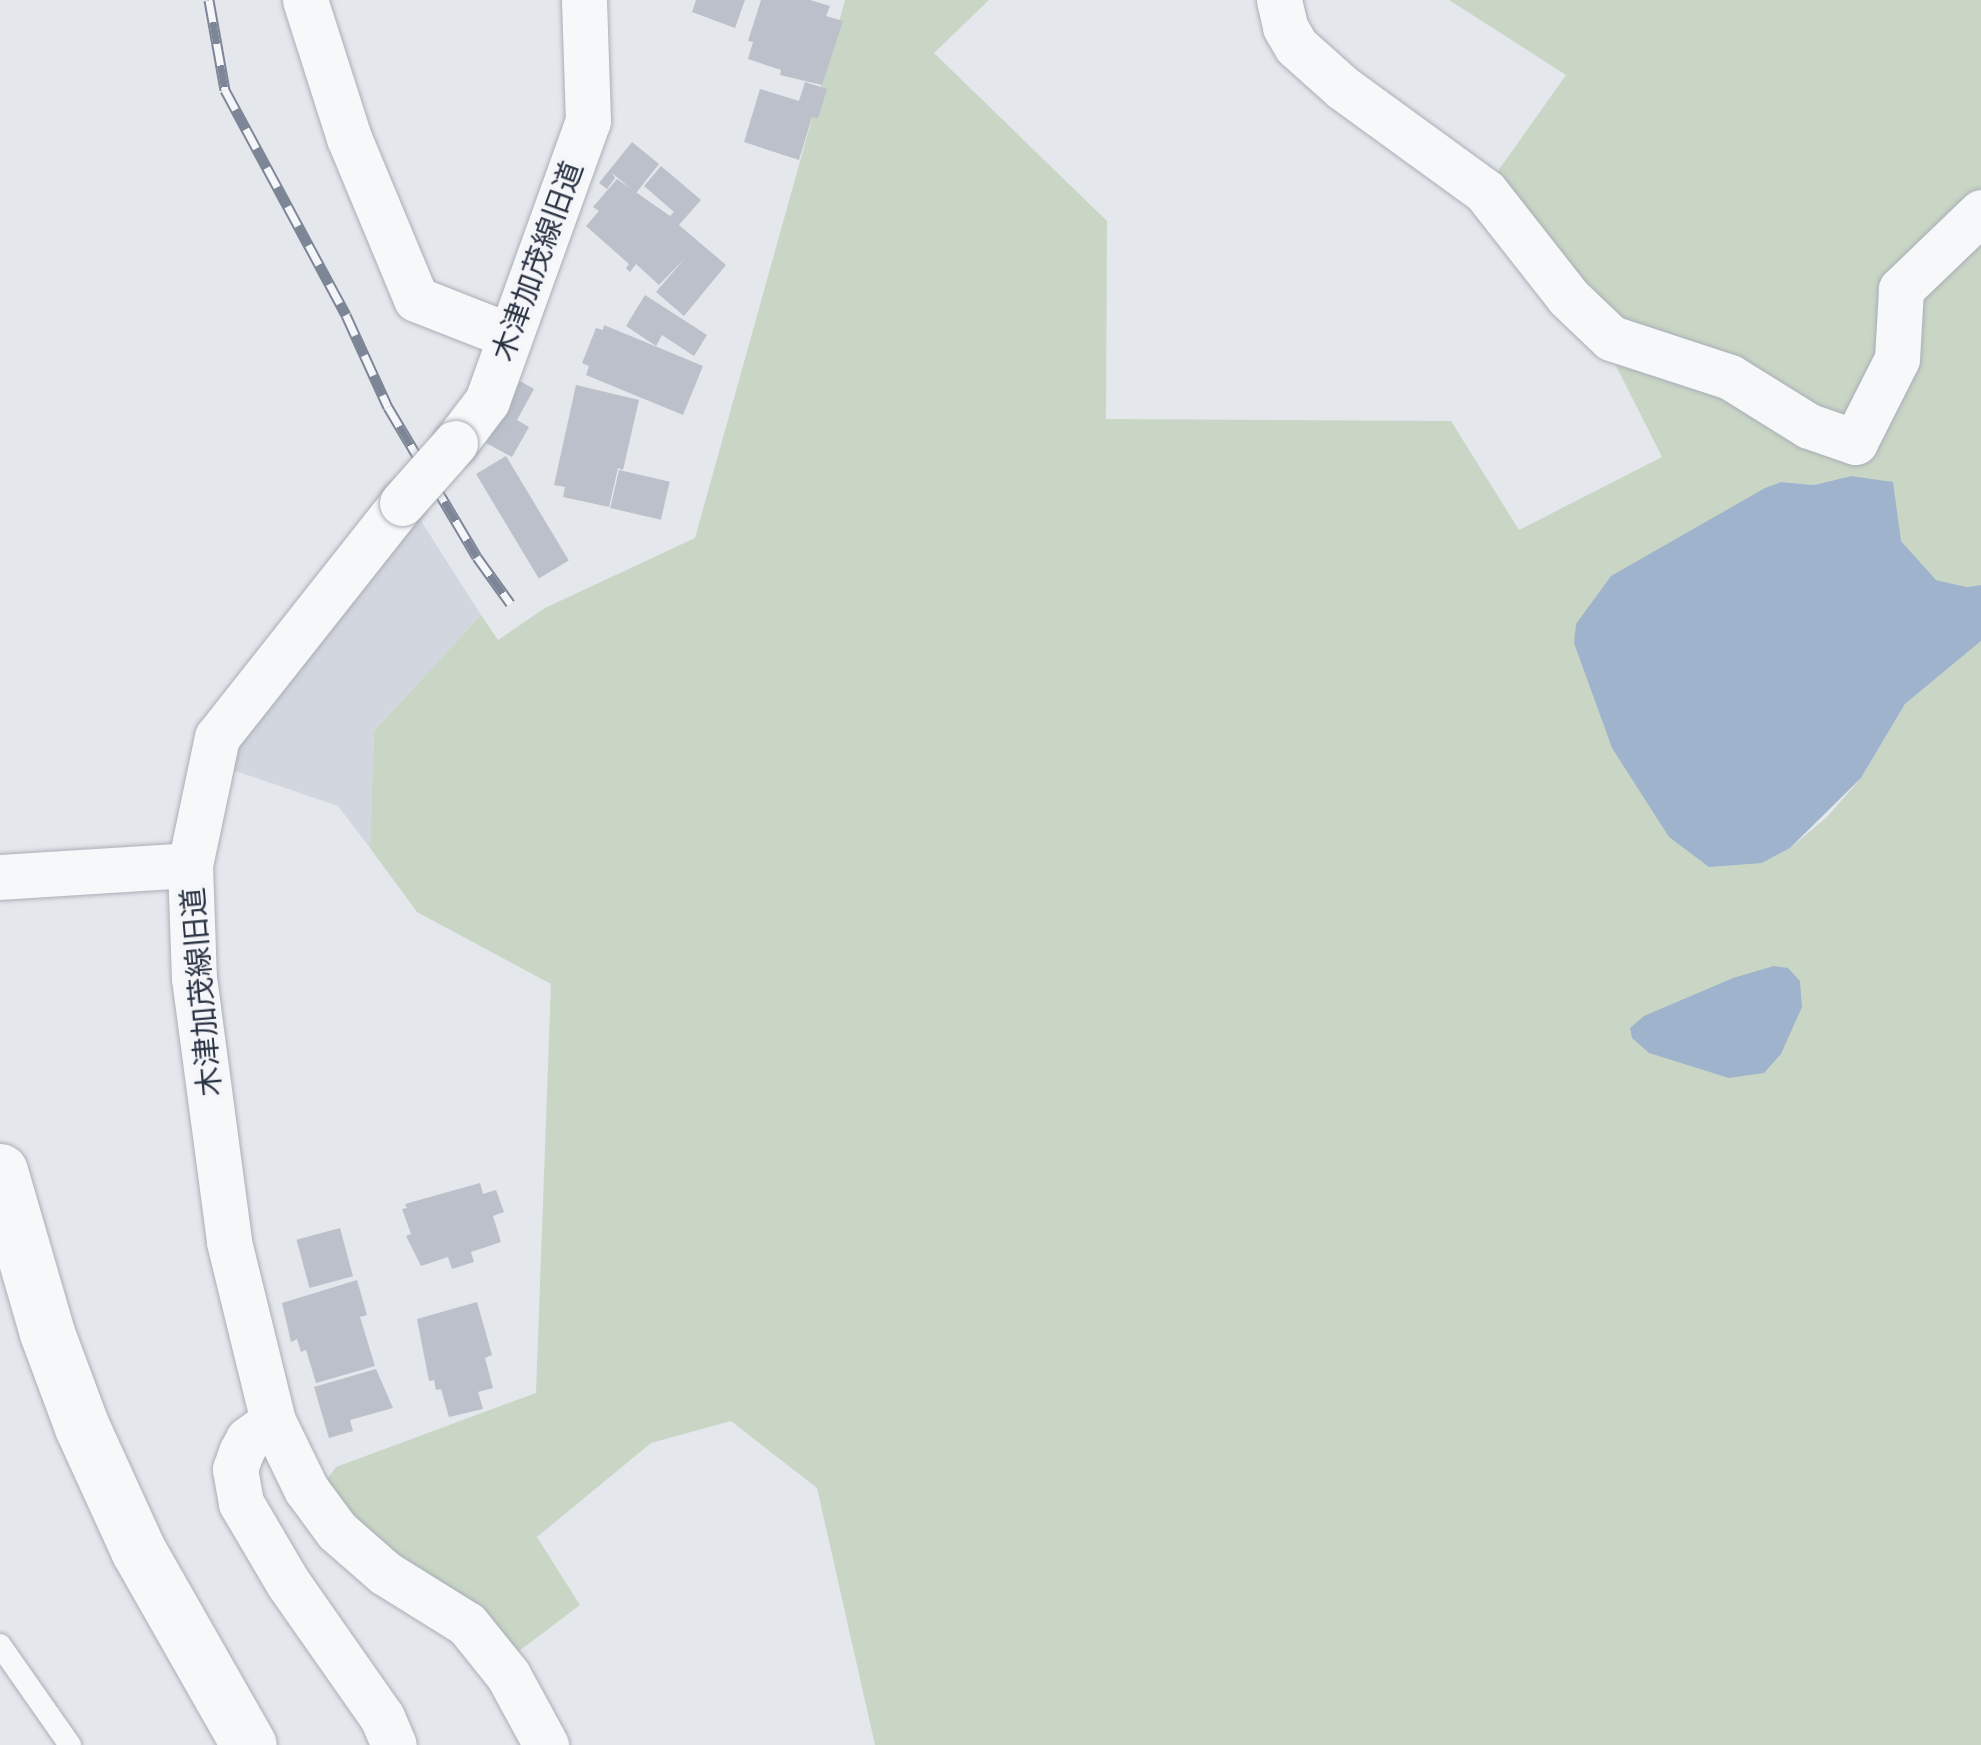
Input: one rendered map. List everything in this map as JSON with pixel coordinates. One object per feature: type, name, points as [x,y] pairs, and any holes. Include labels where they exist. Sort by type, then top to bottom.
[{"type":"street","points":[[305,0],[349,138],[416,299],[508,335]]},
{"type":"street","name":"木津加茂線旧道","points":[[546,1745],[508,1675],[468,1624],[386,1573],[337,1531],[306,1489],[273,1420],[229,1242],[194,978],[190,865],[217,737],[487,401],[588,121],[584,0]]},
{"type":"street","points":[[1279,0],[1285,28],[1296,46],[1343,88],[1485,191],[1568,296],[1611,338],[1730,377],[1809,426],[1855,442],[1897,359],[1901,289],[1981,212]]},
{"type":"street","points":[[0,876],[190,865]]},
{"type":"street","points":[[0,1171],[47,1334],[82,1427],[138,1550],[249,1745]]},
{"type":"street","points":[[273,1420],[248,1439],[240,1452],[235,1469],[241,1503],[288,1583],[382,1718],[394,1745]]},
{"type":"lane","points":[[0,1645],[70,1745]]},
{"type":"shaded area","points":[[416,513],[481,615],[374,731],[370,848],[338,806],[227,768],[234,738]]},
{"type":"green space","points":[[845,0],[989,0],[934,53],[1107,221],[1106,419],[1451,421],[1519,530],[1662,457],[1605,344],[1860,454],[1908,295],[1981,225],[1981,585],[1967,587],[1936,580],[1913,560],[1851,476],[1814,485],[1781,482],[1762,863],[1790,848],[1827,817],[1861,778],[1905,704],[1981,641],[1981,1745],[875,1745],[817,1488],[731,1421],[651,1443],[537,1537],[580,1605],[511,1657],[359,1532],[325,1482],[336,1467],[536,1393],[551,984],[417,912],[370,848],[374,731],[481,615],[498,640],[545,608],[695,538]]},
{"type":"green space","points":[[1449,0],[1981,0],[1981,203],[1895,286],[1891,355],[1848,427],[1615,332],[1488,185],[1566,75]]},
{"type":"water","points":[[1851,476],[1893,482],[1901,541],[1936,580],[1967,587],[1981,585],[1981,641],[1905,704],[1861,778],[1790,848],[1762,863],[1709,867],[1669,837],[1612,748],[1574,643],[1576,624],[1611,576],[1765,488],[1781,482],[1814,485]]},
{"type":"water","points":[[1774,966],[1788,968],[1800,981],[1802,1007],[1781,1054],[1764,1073],[1729,1078],[1649,1053],[1632,1038],[1630,1028],[1644,1016],[1733,978]]},
{"type":"building","points":[[696,0],[745,0],[735,28],[692,12]]},
{"type":"building","points":[[761,0],[810,0],[830,6],[826,16],[843,21],[822,85],[780,75],[781,70],[748,59],[753,42],[748,41]]},
{"type":"building","points":[[805,82],[827,89],[818,118],[812,117],[799,160],[744,142],[760,89],[799,101]]},
{"type":"building","points":[[632,142],[659,164],[636,193],[612,173],[615,178],[607,189],[599,183]]},
{"type":"building","points":[[661,166],[701,200],[679,225],[726,265],[684,316],[656,292],[685,258],[659,285],[636,264],[630,272],[626,268],[629,264],[586,226],[599,211],[593,207],[617,179],[670,216],[674,212],[644,186]]},
{"type":"building","points":[[645,295],[707,335],[694,356],[662,335],[656,346],[626,326]]},
{"type":"building","points":[[604,325],[703,366],[683,415],[586,375],[589,366],[582,363],[596,328],[603,330]]},
{"type":"building","points":[[520,381],[534,389],[517,420],[529,427],[512,457],[486,443]]},
{"type":"building","points":[[576,385],[639,400],[623,470],[618,468],[609,507],[563,497],[565,487],[554,485]]},
{"type":"building","points":[[506,456],[569,561],[539,579],[476,474]]},
{"type":"building","points":[[619,470],[670,482],[661,520],[610,508]]},
{"type":"building","points":[[480,1183],[483,1194],[496,1190],[504,1212],[493,1216],[501,1242],[471,1252],[474,1262],[452,1269],[448,1257],[421,1266],[406,1236],[411,1234],[402,1209],[407,1208],[405,1204]]},
{"type":"building","points":[[340,1228],[353,1276],[309,1288],[297,1240]]},
{"type":"building","points":[[357,1280],[367,1315],[360,1317],[375,1366],[316,1383],[306,1350],[301,1352],[297,1339],[291,1342],[282,1303]]},
{"type":"building","points":[[477,1302],[492,1355],[485,1358],[493,1388],[478,1392],[483,1409],[449,1417],[441,1389],[436,1390],[434,1380],[429,1381],[417,1319]]},
{"type":"building","points":[[376,1369],[393,1408],[350,1420],[353,1431],[329,1438],[314,1387]]},
{"type":"railway","points":[[209,0],[225,90],[346,315],[388,407],[477,557],[510,603]]}]
